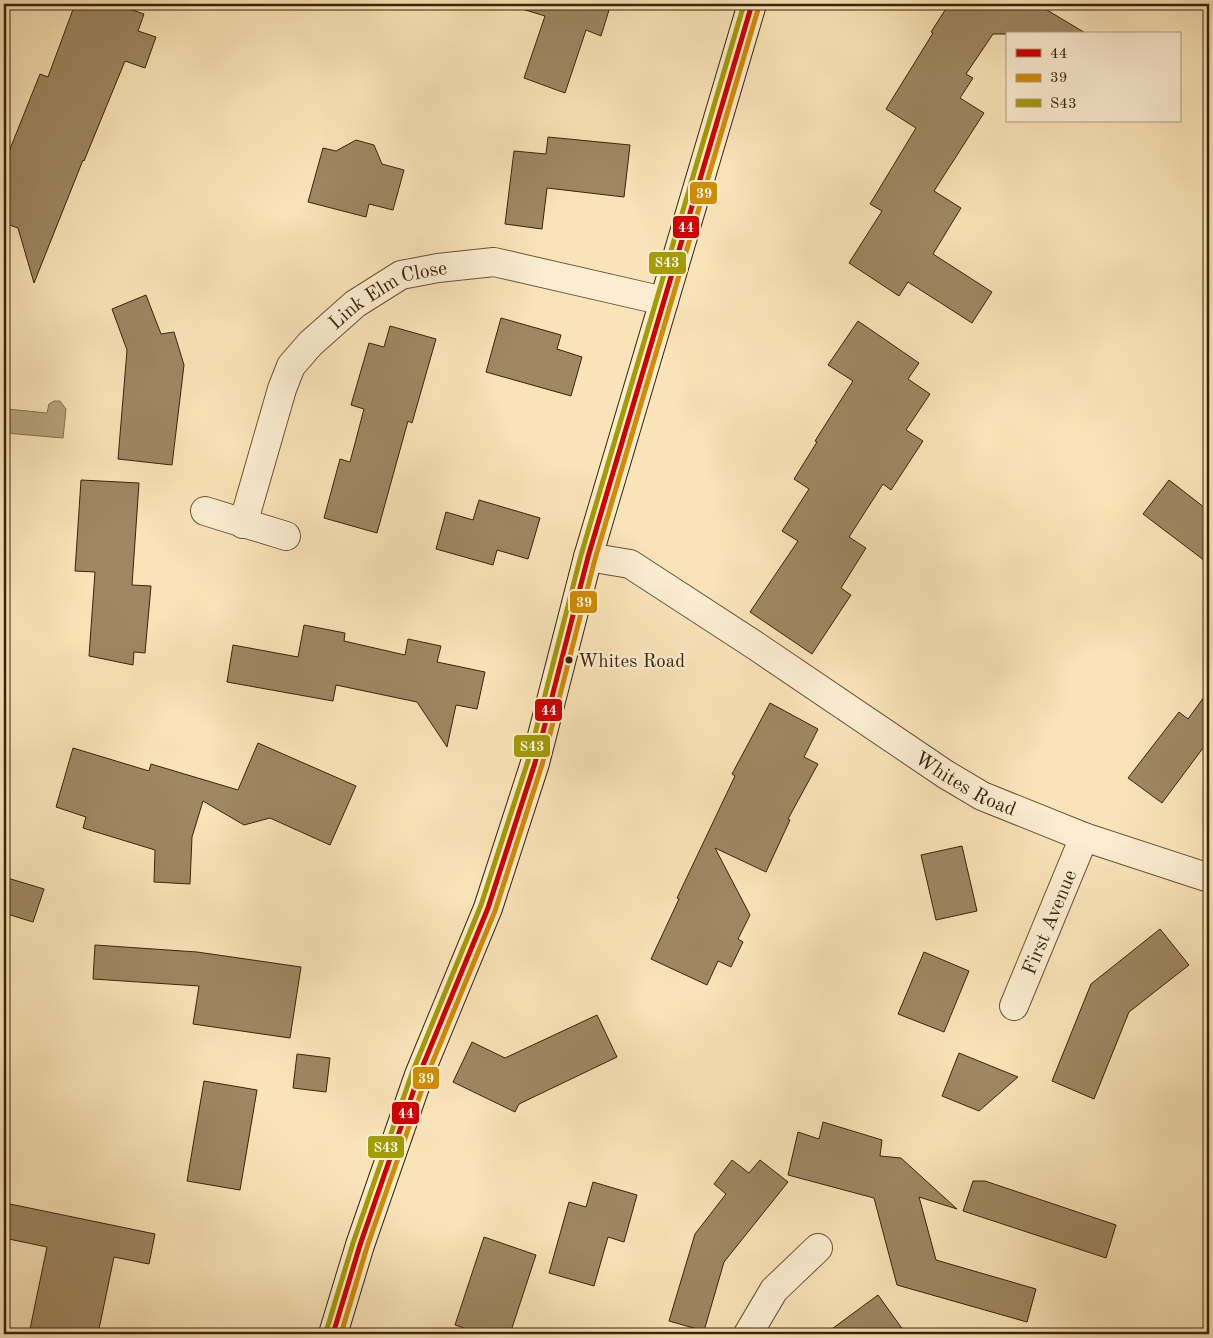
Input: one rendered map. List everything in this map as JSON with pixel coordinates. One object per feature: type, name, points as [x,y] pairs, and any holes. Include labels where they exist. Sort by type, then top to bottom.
[{"type":"street","points":[[333,1334],[360,1245],[419,1075],[491,899],[535,763],[588,557],[752,4]]},
{"type":"street","name":"Link Elm Close","points":[[243,524],[282,389],[291,366],[310,344],[355,304],[400,275],[438,268],[494,262],[664,301]]},
{"type":"street","points":[[205,511],[286,536]]},
{"type":"street","name":"Whites Road","points":[[588,557],[630,564],[756,646],[945,774],[982,796],[1084,837],[1209,878]]},
{"type":"street","name":"First Avenue","points":[[1014,1006],[1084,837]]},
{"type":"street","points":[[748,1334],[774,1290],[818,1248]]},
{"type":"shaded area","points":[[54,401],[60,401],[66,409],[63,438],[5,433],[7,409],[47,413],[49,404]]},
{"type":"building","points":[[75,4],[115,4],[144,14],[138,31],[156,37],[145,68],[125,61],[34,283],[18,228],[4,223],[4,164],[40,74],[48,77]]},
{"type":"building","points":[[522,4],[595,4],[609,10],[601,36],[586,30],[565,93],[524,78],[545,16],[522,9]]},
{"type":"building","points":[[949,4],[1037,4],[1084,32],[1006,32],[1006,34],[993,34],[966,74],[973,78],[960,98],[984,113],[934,191],[961,208],[933,254],[992,292],[972,323],[908,282],[899,296],[849,263],[882,211],[870,204],[916,128],[886,109],[933,33],[931,32]]},
{"type":"building","points":[[548,137],[630,145],[624,197],[547,188],[542,229],[505,224],[514,151],[546,154]]},
{"type":"building","points":[[356,140],[374,145],[382,164],[404,170],[393,210],[369,204],[366,217],[308,202],[323,148],[336,151]]},
{"type":"building","points":[[146,295],[161,334],[174,332],[184,365],[172,465],[118,459],[127,350],[112,309]]},
{"type":"building","points":[[501,318],[561,335],[557,349],[582,357],[571,396],[486,372]]},
{"type":"building","points":[[858,321],[919,363],[908,379],[930,394],[906,430],[923,441],[891,490],[883,484],[849,537],[866,548],[841,588],[851,595],[812,654],[750,612],[798,541],[782,531],[809,489],[794,479],[817,442],[815,441],[853,381],[828,365]]},
{"type":"building","points":[[390,326],[436,339],[412,423],[408,421],[377,533],[324,518],[340,459],[350,462],[364,409],[351,405],[369,343],[384,347]]},
{"type":"building","points":[[81,480],[139,483],[132,585],[151,586],[145,653],[134,652],[133,665],[89,656],[95,572],[75,571]]},
{"type":"building","points":[[1169,480],[1209,511],[1209,564],[1143,514]]},
{"type":"building","points":[[479,500],[540,518],[528,559],[497,550],[493,565],[436,549],[446,512],[473,520]]},
{"type":"building","points":[[304,625],[345,633],[344,641],[405,655],[408,639],[441,646],[437,662],[485,672],[477,709],[456,705],[447,747],[417,702],[336,685],[333,701],[227,682],[233,645],[298,657]]},
{"type":"building","points":[[1209,690],[1209,740],[1162,803],[1128,778],[1179,712],[1188,719]]},
{"type":"building","points":[[770,703],[818,729],[804,757],[818,764],[788,819],[790,820],[766,872],[715,848],[750,915],[738,939],[743,942],[731,967],[718,961],[707,985],[651,959],[679,899],[677,898],[735,776],[732,774]]},
{"type":"building","points":[[258,743],[356,786],[330,845],[270,818],[244,825],[203,801],[192,837],[190,884],[154,882],[155,850],[83,828],[86,817],[56,807],[73,748],[149,771],[151,764],[238,790]]},
{"type":"building","points":[[962,846],[977,911],[936,920],[921,855]]},
{"type":"building","points":[[4,877],[44,889],[33,922],[4,913]]},
{"type":"building","points":[[1160,929],[1189,965],[1129,1012],[1094,1099],[1052,1081],[1091,984]]},
{"type":"building","points":[[95,945],[197,952],[301,967],[290,1038],[193,1024],[199,986],[93,979]]},
{"type":"building","points":[[924,952],[969,971],[944,1032],[898,1014]]},
{"type":"building","points":[[597,1015],[617,1057],[519,1104],[515,1112],[453,1082],[472,1042],[505,1058]]},
{"type":"building","points":[[959,1053],[1018,1077],[979,1111],[942,1096]]},
{"type":"building","points":[[297,1054],[330,1058],[326,1092],[293,1088]]},
{"type":"building","points":[[204,1081],[257,1090],[240,1190],[187,1181]]},
{"type":"building","points":[[823,1122],[882,1140],[880,1156],[901,1158],[957,1209],[919,1197],[936,1260],[1036,1289],[1027,1322],[897,1285],[874,1198],[788,1175],[798,1132],[819,1139]]},
{"type":"building","points":[[732,1160],[749,1173],[760,1160],[788,1182],[724,1262],[704,1331],[669,1321],[695,1234],[726,1194],[714,1184]]},
{"type":"building","points":[[973,1181],[985,1181],[1116,1225],[1106,1258],[963,1211]]},
{"type":"building","points":[[593,1182],[637,1195],[624,1242],[608,1237],[594,1286],[549,1273],[569,1202],[586,1207]]},
{"type":"building","points":[[10,1204],[155,1234],[149,1264],[114,1257],[98,1334],[29,1334],[47,1247],[4,1238]]},
{"type":"building","points":[[484,1237],[536,1255],[510,1334],[482,1334],[455,1325]]},
{"type":"building","points":[[878,1295],[906,1334],[825,1334]]},
{"type":"transit line","name":"S43","points":[[326,1332],[353,1243],[412,1073],[481,905],[528,761],[581,555],[744,4]]},
{"type":"transit line","name":"44","points":[[333,1334],[360,1245],[419,1075],[488,908],[535,763],[588,557],[752,4]]},
{"type":"transit line","name":"39","points":[[341,1334],[367,1247],[426,1078],[495,911],[542,765],[595,559],[759,6]]},
{"type":"place","name":"Whites Road","points":[[569,660]]}]
